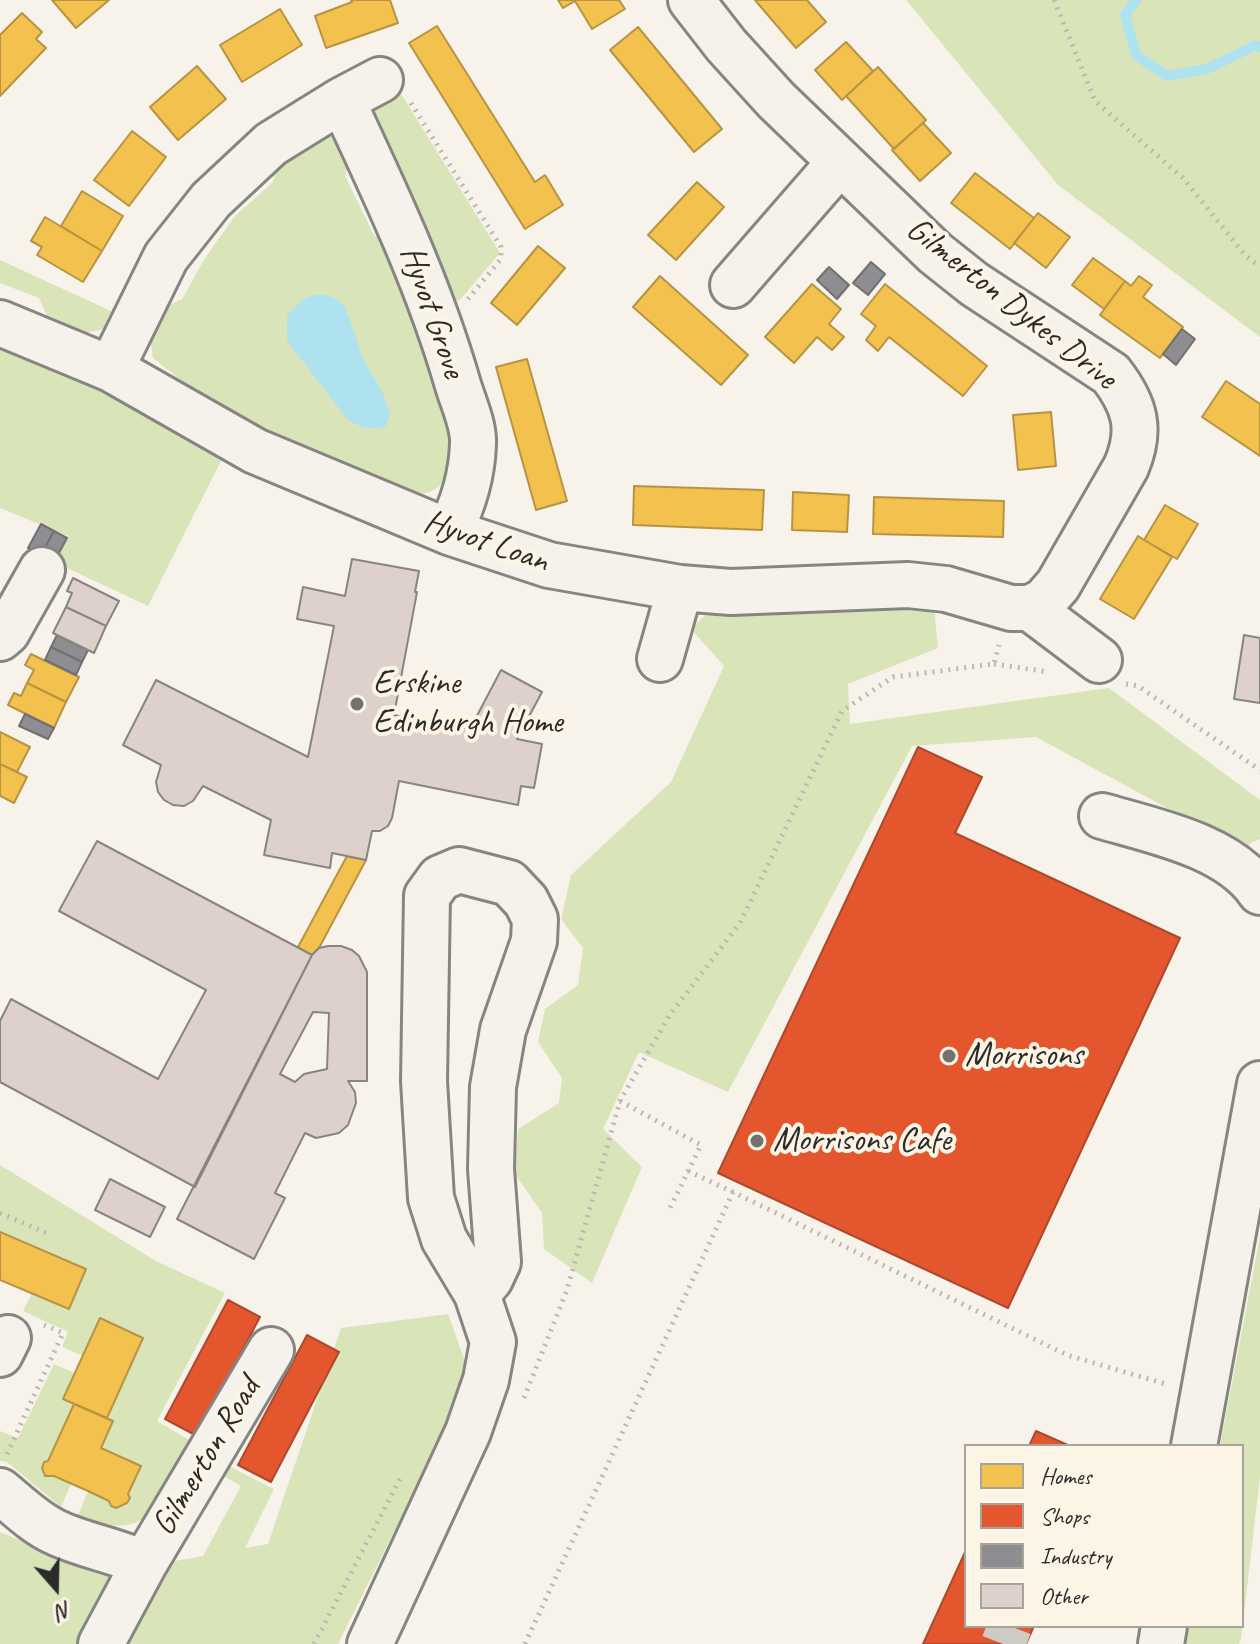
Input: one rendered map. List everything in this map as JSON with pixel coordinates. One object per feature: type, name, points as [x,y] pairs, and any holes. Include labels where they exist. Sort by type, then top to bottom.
[{"type":"street","name":"Gilmerton Dykes Drive","points":[[691,0],[726,45],[776,100],[935,253],[974,284],[1111,374],[1127,394],[1135,422],[1134,447],[1126,467],[1058,585],[1044,601],[1021,608]]},
{"type":"street","points":[[111,369],[166,257],[211,200],[271,144],[380,80]]},
{"type":"street","name":"Hyvot Grove","points":[[342,100],[406,237],[443,331],[474,440],[460,510],[449,532]]},
{"type":"street","points":[[732,284],[840,162]]},
{"type":"street","name":"Hyvot Loan","points":[[0,323],[111,369],[255,451],[449,532],[549,565],[680,588],[731,592],[908,585],[946,589],[1021,608]]},
{"type":"street","points":[[0,638],[7,632],[42,570]]},
{"type":"street","points":[[660,659],[680,588]]},
{"type":"street","points":[[1021,608],[1111,672]]},
{"type":"street","points":[[1102,816],[1181,840],[1234,865],[1259,890]]},
{"type":"street","points":[[370,1644],[468,1432],[486,1380],[493,1342],[477,1294],[444,1239],[431,1198],[426,1140],[427,896],[440,878],[459,870],[509,883],[526,901],[535,919],[534,941],[503,1030],[493,1087],[491,1169],[498,1262],[490,1279],[477,1294]]},
{"type":"street","points":[[1194,1444],[1260,1084]]},
{"type":"street","name":"Gilmerton Road","points":[[101,1644],[144,1564],[271,1350]]},
{"type":"street","name":"Gilmerton Road","points":[[0,1491],[52,1531],[144,1564]]},
{"type":"path","points":[[1054,0],[1095,101],[1183,178],[1245,255],[1260,267]]},
{"type":"path","points":[[380,80],[403,90],[501,247],[501,259],[443,331]]},
{"type":"path","points":[[994,664],[1021,608]]},
{"type":"path","points":[[522,1402],[567,1290],[620,1101],[669,1016],[740,923],[842,711],[893,677],[994,664],[1052,673]]},
{"type":"path","points":[[1111,672],[1138,686],[1260,770]]},
{"type":"path","points":[[620,1101],[701,1145],[668,1212]]},
{"type":"path","points":[[688,1171],[1067,1355],[1202,1394]]},
{"type":"path","points":[[525,1644],[733,1192]]},
{"type":"path","points":[[0,1213],[51,1235]]},
{"type":"green space","points":[[906,0],[1260,0],[1260,337],[1058,185]]},
{"type":"green space","points":[[400,92],[500,253],[459,301],[452,300],[422,215],[370,116],[376,106]]},
{"type":"green space","points":[[325,135],[339,139],[351,156],[345,176],[374,235],[392,244],[448,415],[456,464],[441,484],[430,492],[406,492],[249,424],[193,390],[153,358],[149,332],[161,309],[182,299],[205,258],[234,217],[273,182],[277,159]]},
{"type":"green space","points":[[0,260],[111,311],[103,329],[87,333],[47,316],[39,298],[0,283]]},
{"type":"green space","points":[[0,345],[119,394],[221,461],[148,606],[54,562],[68,536],[0,508]]},
{"type":"green space","points":[[934,607],[938,648],[848,684],[850,724],[1109,688],[1260,800],[1260,839],[1241,848],[1036,737],[912,746],[728,1092],[639,1052],[603,1129],[642,1167],[592,1283],[544,1249],[542,1213],[515,1174],[518,1129],[559,1103],[562,1078],[538,1042],[545,1009],[578,985],[583,948],[561,919],[571,875],[671,782],[724,666],[691,629],[706,614],[728,608]]},
{"type":"green space","points":[[0,1165],[156,1261],[225,1293],[157,1421],[191,1441],[141,1520],[133,1524],[110,1525],[78,1516],[88,1491],[116,1508],[127,1504],[130,1499],[128,1494],[141,1466],[101,1448],[107,1418],[142,1338],[83,1356],[62,1347],[68,1332],[23,1311],[32,1293],[86,1269],[0,1232]]},
{"type":"green space","points":[[1260,1236],[1260,1477],[1244,1613],[1244,1444],[1220,1444]]},
{"type":"green space","points":[[448,1314],[471,1378],[338,1644],[0,1644],[0,1532],[101,1574],[203,1556],[241,1486],[218,1473],[225,1464],[274,1489],[245,1548],[268,1544],[341,1328]]},
{"type":"green space","points":[[54,1364],[75,1373],[64,1399],[74,1404],[42,1468],[45,1476],[54,1476],[71,1484],[61,1507],[7,1462],[0,1461],[0,1431],[18,1438]]},
{"type":"green space","points":[[1185,1628],[1242,1628],[1239,1644],[1182,1644]]},
{"type":"water","points":[[327,295],[338,300],[346,309],[363,359],[382,391],[390,413],[386,426],[367,428],[348,420],[287,341],[287,315],[303,299]]},
{"type":"building: Homes","points":[[52,0],[109,0],[76,28]]},
{"type":"building: Homes","points":[[351,0],[390,0],[398,23],[326,48],[315,16]]},
{"type":"building: Homes","points":[[558,0],[619,0],[625,9],[592,29],[575,1],[563,8]]},
{"type":"building: Homes","points":[[755,0],[807,0],[826,22],[796,48]]},
{"type":"building: Homes","points":[[280,9],[302,45],[242,82],[220,45]]},
{"type":"building: Homes","points":[[22,13],[42,32],[36,39],[46,48],[0,96],[0,35]]},
{"type":"building: Homes","points":[[437,26],[535,182],[545,175],[563,205],[525,229],[409,43]]},
{"type":"building: Homes","points":[[638,27],[722,129],[694,152],[610,50]]},
{"type":"building: Homes","points":[[846,42],[873,71],[842,100],[815,70]]},
{"type":"building: Homes","points":[[197,66],[226,99],[178,140],[150,107]]},
{"type":"building: Homes","points":[[878,67],[926,120],[894,149],[846,96]]},
{"type":"building: Homes","points":[[923,123],[951,153],[920,181],[892,150]]},
{"type":"building: Homes","points":[[132,131],[166,157],[129,206],[94,180]]},
{"type":"building: Homes","points":[[975,173],[1034,218],[1010,249],[951,203]]},
{"type":"building: Homes","points":[[697,182],[724,207],[676,260],[648,235]]},
{"type":"building: Homes","points":[[82,191],[123,216],[102,251],[61,226]]},
{"type":"building: Homes","points":[[1038,213],[1070,237],[1046,268],[1014,243]]},
{"type":"building: Homes","points":[[45,217],[102,251],[83,282],[37,255],[42,247],[31,241]]},
{"type":"building: Homes","points":[[538,246],[565,268],[517,325],[491,303]]},
{"type":"building: Homes","points":[[1093,258],[1125,281],[1104,309],[1072,285]]},
{"type":"building: Homes","points":[[660,276],[748,355],[721,385],[633,307]]},
{"type":"building: Homes","points":[[1139,276],[1152,285],[1143,297],[1183,327],[1160,358],[1100,315],[1125,281],[1131,286]]},
{"type":"building: Homes","points":[[812,284],[841,309],[829,324],[844,337],[832,350],[817,337],[794,363],[765,337]]},
{"type":"building: Homes","points":[[885,284],[987,366],[963,396],[889,337],[878,351],[866,340],[876,326],[861,314]]},
{"type":"building: Homes","points":[[527,359],[567,501],[536,510],[496,367]]},
{"type":"building: Homes","points":[[1226,381],[1260,404],[1260,456],[1202,417]]},
{"type":"building: Homes","points":[[1051,412],[1056,466],[1018,470],[1013,415]]},
{"type":"building: Homes","points":[[634,486],[764,490],[762,530],[633,525]]},
{"type":"building: Homes","points":[[793,492],[849,495],[847,532],[792,530]]},
{"type":"building: Homes","points":[[874,497],[1004,501],[1003,537],[873,534]]},
{"type":"building: Homes","points":[[1165,505],[1198,524],[1177,559],[1144,540]]},
{"type":"building: Homes","points":[[1138,536],[1172,557],[1134,619],[1100,599]]},
{"type":"building: Homes","points":[[31,654],[79,677],[66,702],[27,683],[34,670],[25,665]]},
{"type":"building: Homes","points":[[27,683],[66,702],[54,728],[8,705],[14,693],[21,696]]},
{"type":"building: Homes","points":[[0,732],[30,747],[17,772],[0,764]]},
{"type":"building: Homes","points":[[0,764],[27,777],[14,803],[0,796]]},
{"type":"building: Homes","points":[[347,856],[366,860],[319,948],[312,955],[298,947]]},
{"type":"building: Homes","points":[[0,1232],[86,1269],[69,1309],[0,1280]]},
{"type":"building: Homes","points":[[100,1318],[143,1338],[107,1418],[63,1399]]},
{"type":"building: Homes","points":[[74,1404],[113,1421],[101,1448],[141,1466],[127,1503],[116,1508],[88,1491],[54,1476],[45,1476],[42,1468],[44,1462],[48,1461]]},
{"type":"building: Shops","name":"Morrisons","points":[[918,747],[982,777],[955,833],[1180,938],[1008,1308],[718,1173]]},
{"type":"building: Shops","points":[[228,1300],[260,1317],[197,1436],[165,1419]]},
{"type":"building: Shops","points":[[307,1335],[339,1352],[271,1482],[238,1465]]},
{"type":"building: Shops","points":[[1036,1431],[1065,1444],[1030,1444]]},
{"type":"building: Shops","points":[[964,1554],[964,1628],[1033,1628],[1026,1644],[923,1644]]},
{"type":"building: Industry","points":[[871,262],[885,274],[868,295],[853,283]]},
{"type":"building: Industry","points":[[829,267],[849,285],[837,299],[817,280]]},
{"type":"building: Industry","points":[[1182,329],[1195,339],[1176,365],[1163,354]]},
{"type":"building: Industry","points":[[41,524],[54,531],[41,555],[28,548]]},
{"type":"building: Industry","points":[[54,531],[67,538],[54,562],[41,555]]},
{"type":"building: Industry","points":[[57,635],[88,650],[82,662],[51,647]]},
{"type":"building: Industry","points":[[51,647],[82,662],[76,675],[45,660]]},
{"type":"building: Industry","points":[[25,714],[54,728],[48,739],[19,726]]},
{"type":"building: Other","name":"Erskine Edinburgh Home","points":[[352,559],[419,571],[394,715],[470,729],[501,670],[542,692],[517,739],[542,744],[534,788],[521,786],[518,805],[399,781],[392,818],[388,826],[372,831],[366,860],[332,853],[330,868],[264,855],[271,820],[203,786],[193,801],[184,806],[164,800],[156,782],[161,765],[123,745],[156,680],[308,757],[334,626],[297,619],[303,587],[345,596]]},
{"type":"building: Other","points":[[73,578],[119,601],[106,626],[66,607],[72,593],[67,591]]},
{"type":"building: Other","points":[[66,607],[106,626],[94,653],[53,633]]},
{"type":"building: Other","points":[[1244,635],[1260,638],[1260,703],[1234,699]]},
{"type":"building: Other","points":[[97,841],[312,955],[195,1187],[0,1082],[0,1021],[11,999],[158,1079],[206,990],[59,911]]},
{"type":"building: Other","points":[[341,946],[352,950],[359,956],[367,972],[367,1081],[348,1081],[355,1092],[356,1103],[348,1125],[339,1133],[316,1138],[305,1133],[275,1193],[285,1198],[254,1259],[177,1219],[312,955],[319,948]],"holes":[[[313,1012],[329,1013],[327,1069],[304,1074],[295,1082],[280,1074]]]},
{"type":"building: Other","points":[[110,1179],[165,1207],[150,1237],[95,1210]]},
{"type":"waterway","points":[[1136,0],[1125,15],[1136,55],[1167,76],[1207,69],[1256,45],[1260,47]]},
{"type":"tunnel","points":[[1003,1644],[1009,1628]]},
{"type":"place","name":"Erskine Edinburgh Home","points":[[357,704]]},
{"type":"place","name":"Morrisons","points":[[949,1056]]},
{"type":"place","name":"Morrisons Cafe","points":[[757,1141]]}]
